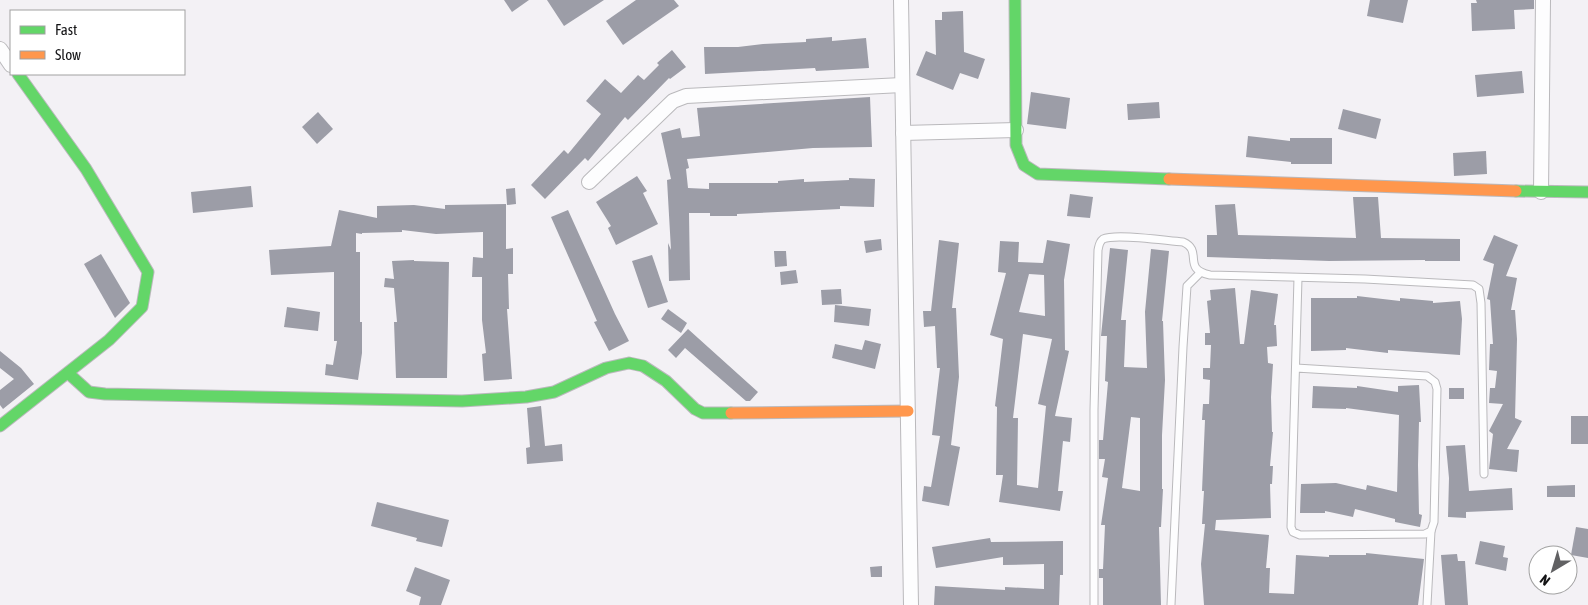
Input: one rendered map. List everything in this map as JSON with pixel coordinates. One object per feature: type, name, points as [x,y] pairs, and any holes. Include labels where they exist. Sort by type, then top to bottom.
[{"type":"street","points":[[901,0],[912,605]]},
{"type":"street","points":[[1015,0],[1016,145],[1024,165],[1038,174],[1541,192],[1588,192]]},
{"type":"street","points":[[1541,192],[1543,0]]},
{"type":"street","points":[[0,49],[10,64]]},
{"type":"street","points":[[0,426],[110,340],[142,307],[148,272],[86,169],[19,75]]},
{"type":"street","points":[[589,182],[673,102],[686,96],[902,85]]},
{"type":"street","points":[[903,133],[1016,130]]},
{"type":"street","points":[[68,373],[89,392],[105,394],[462,401],[526,397],[554,392],[606,368],[629,363],[643,366],[666,381],[695,409],[703,412],[908,411]]},
{"type":"lane","points":[[1094,605],[1094,400],[1098,250],[1099,243],[1103,239],[1116,236],[1189,244],[1193,252],[1194,267],[1200,273],[1210,275],[1473,285],[1479,289],[1481,303],[1484,474]]},
{"type":"lane","points":[[1171,605],[1187,286],[1200,273]]},
{"type":"lane","points":[[1298,278],[1291,527],[1293,532],[1300,535],[1320,535],[1426,534],[1430,531]]},
{"type":"lane","points":[[1296,368],[1426,376],[1435,382],[1437,390],[1434,522],[1430,531],[1427,605]]},
{"type":"building","points":[[504,0],[529,0],[512,12]]},
{"type":"building","points":[[547,0],[604,0],[564,26]]},
{"type":"building","points":[[636,0],[674,0],[679,6],[623,45],[606,21]]},
{"type":"building","points":[[1370,0],[1408,0],[1403,23],[1367,16]]},
{"type":"building","points":[[1476,0],[1534,0],[1534,9],[1514,10],[1515,29],[1472,31],[1471,3],[1477,3]]},
{"type":"building","points":[[963,11],[964,52],[985,59],[978,79],[960,73],[953,90],[916,75],[926,51],[936,55],[935,20],[942,20],[942,12]]},
{"type":"building","points":[[832,37],[832,41],[866,38],[869,68],[816,71],[815,68],[705,74],[704,47],[738,47],[806,42],[806,39]]},
{"type":"building","points":[[672,50],[686,67],[669,78],[628,120],[625,117],[588,161],[585,158],[545,199],[531,185],[564,150],[568,154],[601,114],[586,101],[605,79],[621,93],[638,75],[644,80],[659,65],[657,63]]},
{"type":"building","points":[[1522,71],[1524,93],[1477,97],[1475,75]]},
{"type":"building","points":[[1031,92],[1070,98],[1066,129],[1027,124]]},
{"type":"building","points":[[870,97],[872,147],[813,148],[687,159],[689,168],[686,169],[688,188],[709,189],[709,183],[778,183],[778,181],[804,179],[804,182],[849,180],[849,178],[875,179],[874,207],[840,206],[840,209],[737,214],[737,216],[710,216],[710,213],[689,213],[690,280],[669,281],[668,243],[671,250],[667,180],[671,179],[661,133],[680,128],[682,138],[700,136],[697,108]]},
{"type":"building","points":[[1159,102],[1160,118],[1128,120],[1127,104]]},
{"type":"building","points":[[1343,109],[1381,119],[1376,139],[1338,129]]},
{"type":"building","points":[[318,112],[333,129],[317,144],[302,127]]},
{"type":"building","points":[[1248,136],[1290,141],[1290,138],[1332,138],[1332,164],[1291,164],[1291,162],[1246,157]]},
{"type":"building","points":[[1486,151],[1487,174],[1454,176],[1453,153]]},
{"type":"building","points":[[637,176],[647,191],[643,193],[658,224],[616,245],[608,228],[611,226],[596,202]]},
{"type":"building","points":[[251,186],[253,207],[193,213],[191,192]]},
{"type":"building","points":[[515,188],[516,204],[507,205],[506,189]]},
{"type":"building","points":[[1070,194],[1093,197],[1090,218],[1067,216]]},
{"type":"building","points":[[1353,197],[1378,197],[1381,238],[1460,239],[1460,261],[1329,261],[1207,257],[1207,235],[1217,235],[1215,205],[1235,204],[1238,235],[1356,238]]},
{"type":"building","points":[[506,204],[506,249],[513,248],[513,274],[508,274],[509,309],[507,309],[512,379],[484,381],[482,354],[486,353],[482,320],[482,277],[472,277],[473,257],[483,258],[483,232],[436,234],[402,230],[402,232],[356,233],[356,252],[360,252],[360,322],[362,322],[362,353],[358,380],[325,375],[326,364],[333,365],[337,341],[334,341],[334,272],[271,275],[269,250],[331,246],[339,210],[377,218],[377,206],[414,205],[445,209],[445,205]]},
{"type":"building","points":[[568,210],[629,341],[609,351],[594,322],[597,321],[551,217]]},
{"type":"building","points":[[1494,235],[1518,245],[1506,276],[1517,278],[1511,310],[1515,310],[1517,339],[1515,418],[1522,421],[1507,449],[1519,450],[1517,472],[1489,469],[1493,434],[1489,431],[1503,404],[1489,403],[1490,388],[1495,388],[1497,371],[1489,370],[1490,344],[1493,344],[1490,300],[1487,299],[1494,264],[1483,260]]},
{"type":"building","points":[[881,239],[882,250],[866,253],[864,241]]},
{"type":"building","points":[[939,240],[959,243],[952,308],[956,308],[959,377],[951,445],[960,447],[949,506],[922,501],[924,486],[931,487],[940,436],[932,435],[940,368],[937,368],[935,326],[924,327],[923,311],[931,311]]},
{"type":"building","points":[[1047,240],[1070,244],[1064,280],[1065,350],[1069,351],[1055,416],[1072,418],[1070,442],[1063,441],[1058,491],[1063,491],[1060,511],[999,502],[1003,475],[996,475],[997,407],[995,406],[1003,339],[990,335],[1006,273],[998,272],[1000,241],[1019,242],[1018,262],[1043,263]],"holes":[[[1029,274],[1044,275],[1045,316],[1019,312]],[[1023,334],[1052,339],[1038,404],[1046,406],[1038,488],[1017,485],[1018,418],[1013,418]]]},
{"type":"building","points":[[1110,248],[1128,250],[1121,320],[1126,320],[1124,367],[1147,368],[1145,312],[1151,249],[1169,251],[1162,321],[1165,380],[1162,435],[1163,489],[1161,527],[1159,527],[1161,605],[1103,605],[1103,578],[1099,578],[1099,569],[1103,569],[1105,525],[1101,525],[1108,478],[1102,477],[1105,459],[1099,459],[1099,440],[1103,440],[1108,382],[1105,381],[1107,336],[1101,336]],"holes":[[[1131,417],[1140,418],[1140,491],[1122,488]]]},
{"type":"building","points":[[774,251],[786,251],[787,266],[775,267]]},
{"type":"building","points":[[101,254],[130,303],[115,318],[84,264]]},
{"type":"building","points":[[652,255],[668,302],[648,308],[632,261]]},
{"type":"building","points":[[392,261],[449,262],[447,378],[396,378],[394,322],[397,322],[394,288],[384,287],[385,278],[394,279]]},
{"type":"building","points":[[796,270],[798,283],[781,285],[780,272]]},
{"type":"building","points":[[1235,288],[1240,344],[1244,344],[1251,290],[1278,294],[1274,325],[1276,325],[1277,346],[1267,347],[1268,363],[1273,364],[1271,397],[1273,432],[1270,466],[1273,466],[1272,484],[1270,484],[1271,518],[1216,520],[1215,530],[1269,535],[1266,568],[1270,568],[1269,593],[1294,594],[1296,555],[1329,557],[1329,555],[1366,555],[1366,553],[1424,559],[1418,605],[1204,605],[1201,564],[1205,524],[1202,524],[1204,491],[1202,491],[1205,420],[1202,420],[1203,404],[1209,404],[1210,380],[1203,379],[1203,368],[1210,368],[1211,345],[1205,345],[1205,333],[1210,333],[1207,301],[1211,300],[1210,290]]},
{"type":"building","points":[[841,289],[842,304],[822,305],[821,290]]},
{"type":"building","points":[[1357,296],[1400,301],[1400,298],[1433,301],[1433,303],[1460,301],[1462,319],[1460,355],[1388,350],[1388,353],[1346,348],[1346,350],[1311,351],[1311,298],[1357,298]]},
{"type":"building","points":[[835,305],[871,309],[869,326],[834,322]]},
{"type":"building","points":[[287,307],[320,312],[318,331],[284,327]]},
{"type":"building","points":[[668,309],[687,323],[681,333],[661,319]]},
{"type":"building","points":[[688,329],[758,392],[750,401],[746,401],[685,348],[676,358],[668,350]]},
{"type":"building","points":[[865,340],[881,344],[875,369],[832,358],[835,344],[862,350]]},
{"type":"building","points":[[0,351],[21,368],[34,384],[3,409],[0,405],[0,390],[14,379],[0,368]]},
{"type":"building","points":[[1419,385],[1421,422],[1419,422],[1418,465],[1419,514],[1422,515],[1420,527],[1395,522],[1395,519],[1355,509],[1353,517],[1325,511],[1325,513],[1300,513],[1301,484],[1336,483],[1366,490],[1367,485],[1397,492],[1399,415],[1346,408],[1312,408],[1313,386],[1357,388],[1357,386],[1398,392],[1398,386]]},
{"type":"building","points":[[1449,388],[1464,388],[1464,399],[1449,399]]},
{"type":"building","points":[[541,406],[545,446],[562,444],[563,461],[527,464],[526,448],[530,447],[527,408]]},
{"type":"building","points":[[1571,416],[1588,416],[1588,444],[1571,444]]},
{"type":"building","points":[[1465,445],[1469,491],[1512,488],[1513,510],[1466,512],[1466,518],[1448,517],[1449,478],[1446,446]]},
{"type":"building","points":[[1575,485],[1575,497],[1547,497],[1547,486]]},
{"type":"building","points":[[377,502],[449,520],[442,547],[416,541],[417,538],[371,526]]},
{"type":"building","points":[[1576,527],[1588,529],[1588,558],[1578,556],[1578,545],[1573,545]]},
{"type":"building","points":[[990,538],[991,542],[1063,541],[1063,575],[1060,575],[1059,605],[934,605],[935,586],[1005,590],[1005,587],[1044,589],[1044,564],[1003,565],[1003,557],[936,568],[932,547]]},
{"type":"building","points":[[1480,541],[1505,546],[1503,557],[1508,558],[1506,571],[1475,564]]},
{"type":"building","points":[[1457,554],[1458,561],[1465,561],[1468,605],[1445,605],[1441,555]]},
{"type":"building","points":[[882,566],[882,577],[871,577],[870,567]]},
{"type":"building","points":[[415,567],[450,580],[441,605],[419,605],[421,597],[406,591]]},
{"type":"traffic: fast","points":[[1015,0],[1016,145],[1024,165],[1038,174],[1169,179]]},
{"type":"traffic: fast","points":[[0,426],[109,340],[142,307],[148,272],[86,169],[19,75]]},
{"type":"traffic: fast","points":[[1516,191],[1588,192]]},
{"type":"traffic: fast","points":[[68,373],[89,392],[105,394],[462,401],[526,397],[554,392],[606,368],[629,363],[643,366],[666,381],[695,409],[703,413],[731,413]]},
{"type":"traffic: slow","points":[[1169,179],[1516,191]]},
{"type":"traffic: slow","points":[[731,413],[908,411]]}]
